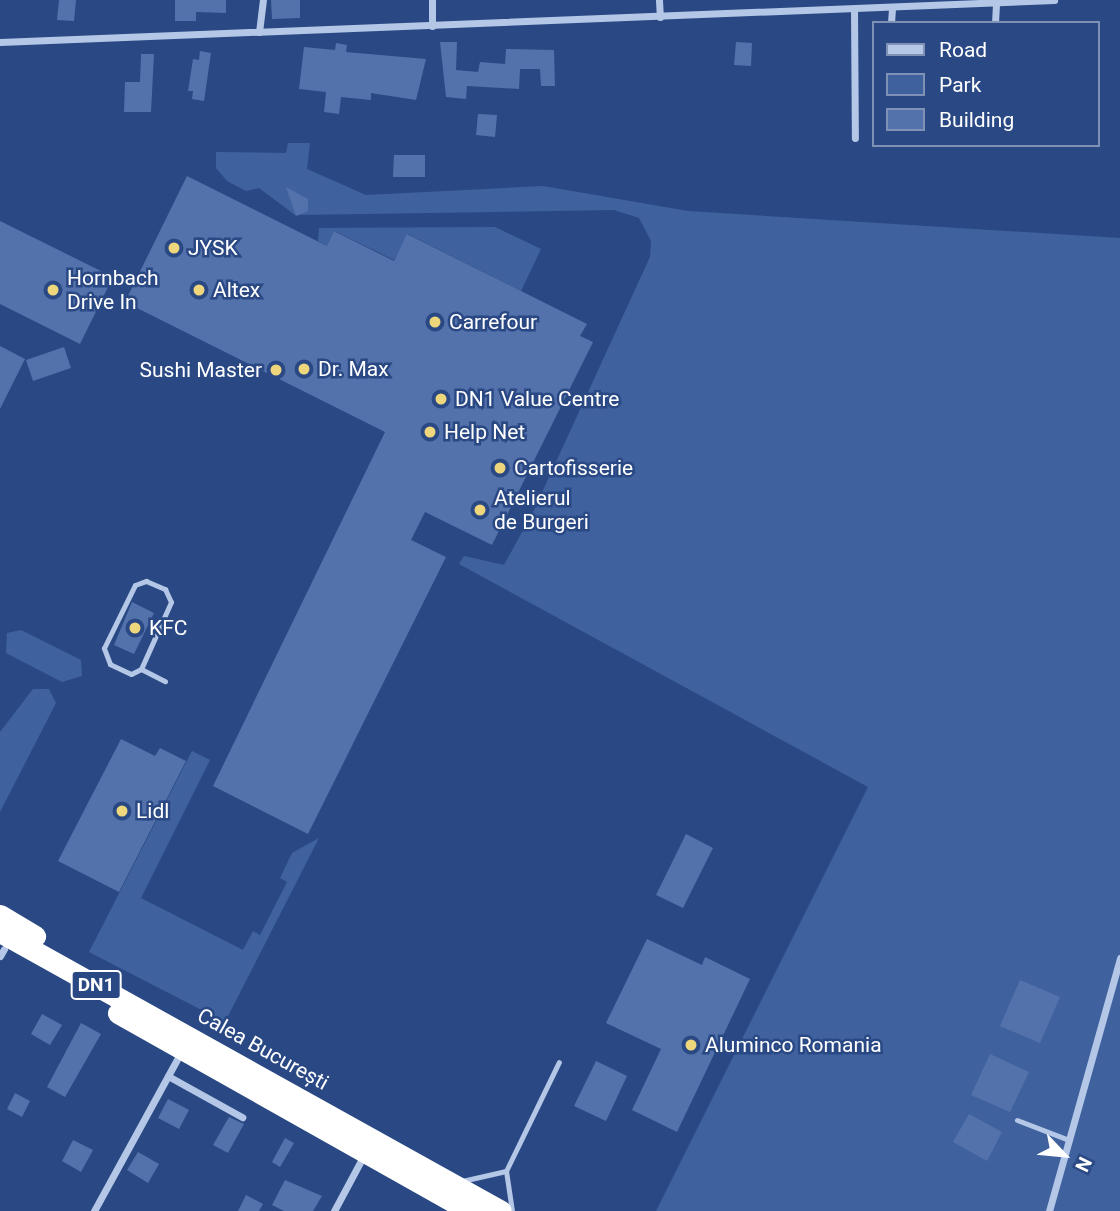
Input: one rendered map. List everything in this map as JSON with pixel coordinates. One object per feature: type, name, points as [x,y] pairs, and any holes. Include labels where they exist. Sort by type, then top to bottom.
[{"type":"highway","points":[[0,915],[165,1014],[188,1044]]},
{"type":"highway","name":"Calea București","points":[[1,946],[448,1181],[500,1211]]},
{"type":"highway","name":"Calea București","points":[[188,1044],[366,1153],[470,1211]]},
{"type":"street","points":[[259,32],[263,0]]},
{"type":"street","points":[[432,0],[432,26]]},
{"type":"street","points":[[659,0],[660,17]]},
{"type":"street","points":[[0,42],[1055,0]]},
{"type":"street","points":[[995,21],[996,3]]},
{"type":"street","points":[[854,9],[855,138]]},
{"type":"street","points":[[1049,1211],[1120,958]]},
{"type":"street","points":[[94,1211],[188,1044]]},
{"type":"street","points":[[168,1076],[243,1116]]},
{"type":"street","points":[[334,1211],[366,1153]]},
{"type":"lane","points":[[146,581],[165,589],[171,602],[141,669],[131,674],[110,664],[104,648],[135,585],[146,581]]},
{"type":"lane","points":[[141,669],[165,681]]},
{"type":"lane","points":[[512,1211],[506,1171],[559,1062]]},
{"type":"lane","points":[[1017,1120],[1069,1140]]},
{"type":"lane","points":[[448,1181],[506,1171]]},
{"type":"green space","points":[[288,143],[310,143],[307,169],[366,195],[543,186],[688,211],[1120,238],[1120,1211],[656,1211],[868,787],[459,564],[464,556],[504,565],[533,512],[650,257],[651,241],[639,218],[614,210],[295,215],[259,188],[246,191],[227,181],[216,168],[216,152],[286,153]]},
{"type":"green space","points":[[495,227],[541,249],[521,291],[408,234],[394,260],[335,231],[327,246],[318,241],[319,228]]},
{"type":"green space","points":[[21,630],[81,660],[82,676],[62,682],[6,653],[7,633]]},
{"type":"green space","points":[[33,689],[49,689],[56,703],[0,812],[0,732]]},
{"type":"green space","points":[[192,751],[210,760],[141,898],[243,950],[253,931],[260,935],[287,882],[280,878],[292,853],[319,838],[225,1022],[89,952]]},
{"type":"building","points":[[59,0],[76,0],[74,21],[57,20]]},
{"type":"building","points":[[175,0],[226,0],[226,13],[196,12],[196,21],[175,21]]},
{"type":"building","points":[[271,0],[300,0],[300,18],[272,19]]},
{"type":"building","points":[[440,42],[457,42],[456,70],[478,72],[480,62],[505,64],[506,49],[554,50],[555,86],[541,86],[540,69],[520,69],[519,89],[467,86],[466,99],[446,97]]},
{"type":"building","points":[[736,42],[752,43],[751,66],[734,65]]},
{"type":"building","points":[[336,43],[347,45],[346,52],[426,59],[416,100],[371,93],[371,100],[341,97],[339,114],[324,112],[326,92],[299,89],[304,47],[335,50]]},
{"type":"building","points":[[200,51],[211,53],[204,101],[192,99],[193,91],[188,91],[193,59],[199,60]]},
{"type":"building","points":[[141,54],[154,54],[151,112],[124,112],[125,82],[140,82]]},
{"type":"building","points":[[478,114],[497,115],[495,137],[476,135]]},
{"type":"building","points":[[394,155],[425,155],[425,177],[393,177]]},
{"type":"building","points":[[187,176],[327,246],[334,231],[394,261],[407,234],[587,324],[580,336],[593,342],[492,545],[425,512],[411,540],[446,557],[308,834],[213,786],[385,432],[125,302]]},
{"type":"building","points":[[286,187],[308,199],[308,211],[296,216]]},
{"type":"building","name":"Hornbach Drive In","points":[[0,221],[113,277],[80,344],[0,304]]},
{"type":"building","points":[[0,346],[25,359],[0,409]]},
{"type":"building","points":[[64,347],[71,368],[33,381],[26,360]]},
{"type":"building","name":"KFC","points":[[132,602],[154,613],[134,654],[114,645]]},
{"type":"building","name":"Lidl","points":[[121,739],[155,756],[160,748],[186,761],[119,892],[58,861]]},
{"type":"building","points":[[686,834],[713,848],[683,908],[656,895]]},
{"type":"building","points":[[647,939],[702,965],[705,957],[750,979],[677,1132],[632,1110],[661,1049],[606,1023]]},
{"type":"building","points":[[1020,980],[1060,997],[1040,1043],[1000,1026]]},
{"type":"building","points":[[42,1014],[62,1025],[50,1045],[31,1034]]},
{"type":"building","points":[[81,1023],[101,1034],[65,1097],[47,1087]]},
{"type":"building","points":[[990,1054],[1029,1072],[1010,1112],[971,1095]]},
{"type":"building","points":[[596,1061],[627,1076],[606,1121],[574,1106]]},
{"type":"building","points":[[15,1093],[30,1101],[22,1117],[7,1109]]},
{"type":"building","points":[[168,1099],[189,1110],[179,1129],[158,1118]]},
{"type":"building","points":[[969,1114],[1002,1132],[987,1161],[953,1142]]},
{"type":"building","points":[[229,1117],[244,1124],[228,1153],[213,1145]]},
{"type":"building","points":[[285,1138],[294,1143],[280,1167],[272,1162]]},
{"type":"building","points":[[73,1140],[93,1150],[81,1172],[62,1161]]},
{"type":"building","points":[[138,1152],[159,1164],[148,1183],[127,1170]]},
{"type":"building","points":[[285,1180],[322,1196],[313,1211],[284,1211],[272,1205]]},
{"type":"building","points":[[246,1195],[263,1204],[259,1211],[238,1211]]},
{"type":"place","name":"JYSK","points":[[174,248]]},
{"type":"place","name":"Hornbach Drive In","points":[[53,290]]},
{"type":"place","name":"Altex","points":[[199,290]]},
{"type":"place","name":"Carrefour","points":[[435,322]]},
{"type":"place","name":"Dr. Max","points":[[304,369]]},
{"type":"place","name":"Sushi Master","points":[[276,370]]},
{"type":"place","name":"DN1 Value Centre","points":[[441,399]]},
{"type":"place","name":"Help Net","points":[[430,432]]},
{"type":"place","name":"Cartofisserie","points":[[500,468]]},
{"type":"place","name":"Atelierul de Burgeri","points":[[480,510]]},
{"type":"place","name":"KFC","points":[[135,628]]},
{"type":"place","name":"Lidl","points":[[122,811]]},
{"type":"place","name":"Aluminco Romania","points":[[691,1045]]}]
